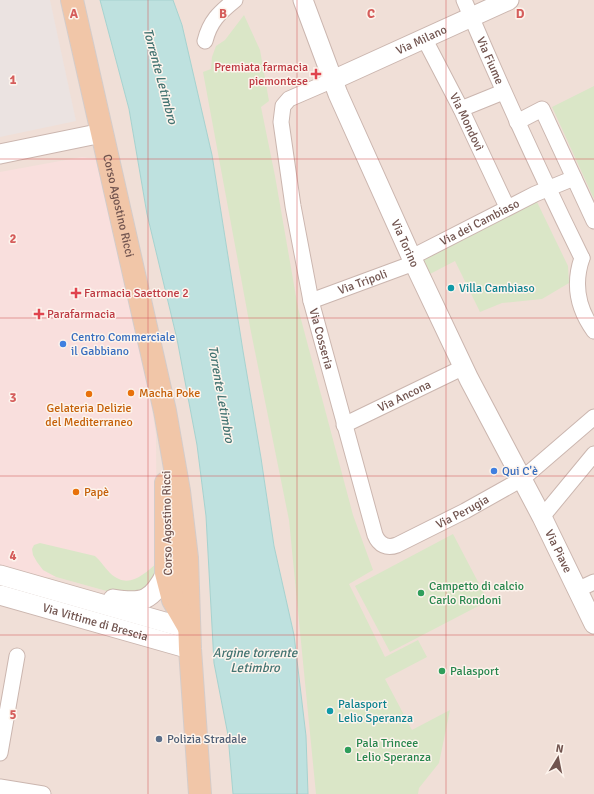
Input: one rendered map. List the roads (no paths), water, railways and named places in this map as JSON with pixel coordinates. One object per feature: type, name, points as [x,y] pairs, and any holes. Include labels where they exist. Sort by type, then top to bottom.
[{"type":"main road","name":"Corso Agostino Ricci","points":[[72,0],[165,412],[179,491],[187,558],[190,639],[200,794]]},
{"type":"main road","name":"Corso Agostino Ricci","points":[[165,412],[166,573],[173,600],[190,639]]},
{"type":"street","points":[[204,41],[212,22],[235,0]]},
{"type":"street","name":"Via Torino","points":[[303,0],[333,80],[413,260],[464,367],[522,479]]},
{"type":"street","name":"Via Fiume","points":[[464,0],[503,92],[547,188],[588,256]]},
{"type":"street","name":"Via Milano","points":[[333,80],[509,0]]},
{"type":"street","name":"Via Mondovì","points":[[424,38],[461,109],[508,207]]},
{"type":"street","name":"Via Cosseria","points":[[333,80],[289,99],[283,106],[281,122],[293,206],[311,302],[377,540],[388,547],[402,543]]},
{"type":"street","points":[[461,109],[503,92]]},
{"type":"street","points":[[518,122],[542,109],[594,221]]},
{"type":"street","points":[[0,154],[102,133]]},
{"type":"street","name":"Via dei Cambiaso","points":[[413,260],[508,207],[547,188],[574,178]]},
{"type":"street","points":[[588,256],[578,270],[577,283],[579,301],[586,320],[594,331]]},
{"type":"street","name":"Via Tripoli","points":[[311,302],[413,260]]},
{"type":"street","name":"Via Ancona","points":[[344,425],[464,367]]},
{"type":"street","name":"Via Perugia","points":[[402,543],[465,512],[522,479],[594,417]]},
{"type":"street","points":[[542,517],[594,454]]},
{"type":"street","name":"Via Piave","points":[[522,479],[594,624]]},
{"type":"street","name":"Via Vittime di Brescia","points":[[70,595],[84,592],[127,602],[140,600],[152,596],[159,588],[166,573]]},
{"type":"street","name":"Via Vittime di Brescia","points":[[0,575],[70,595],[190,639]]},
{"type":"street","points":[[577,590],[594,582]]},
{"type":"street","name":"Via Vittime di Brescia","points":[[0,595],[190,639]]},
{"type":"street","points":[[0,753],[17,656]]},
{"type":"street","points":[[0,787],[43,794]]},
{"type":"water","name":"Argine torrente Letimbro","points":[[100,0],[173,0],[182,25],[212,155],[274,546],[294,635],[306,736],[308,794],[233,794],[228,735],[214,663],[206,516],[197,445],[177,339],[147,214],[129,109]]},
{"type":"place","name":"Premiata farmacia piemontese","points":[[316,74]]},
{"type":"place","name":"Villa Cambiaso","points":[[451,288]]},
{"type":"place","name":"Farmacia Saettone 2","points":[[76,293]]},
{"type":"place","name":"Parafarmacia","points":[[39,314]]},
{"type":"place","name":"Centro Commerciale il Gabbiano","points":[[63,344]]},
{"type":"place","name":"Macha Poke","points":[[131,393]]},
{"type":"place","name":"Gelateria Delizie del Mediterraneo","points":[[89,394]]},
{"type":"place","name":"Qui C'è","points":[[494,471]]},
{"type":"place","name":"Papè","points":[[76,492]]},
{"type":"place","name":"Campetto di calcio Carlo Rondoni","points":[[421,593]]},
{"type":"place","name":"Palasport","points":[[442,671]]},
{"type":"place","name":"Palasport Lelio Speranza","points":[[330,711]]},
{"type":"place","name":"Polizia Stradale","points":[[159,739]]},
{"type":"place","name":"Pala Trincee Lelio Speranza","points":[[348,750]]},
{"type":"water label","name":"Torrente Letimbro","points":[[161,76]]},
{"type":"water label","name":"Torrente Letimbro","points":[[222,394]]}]
